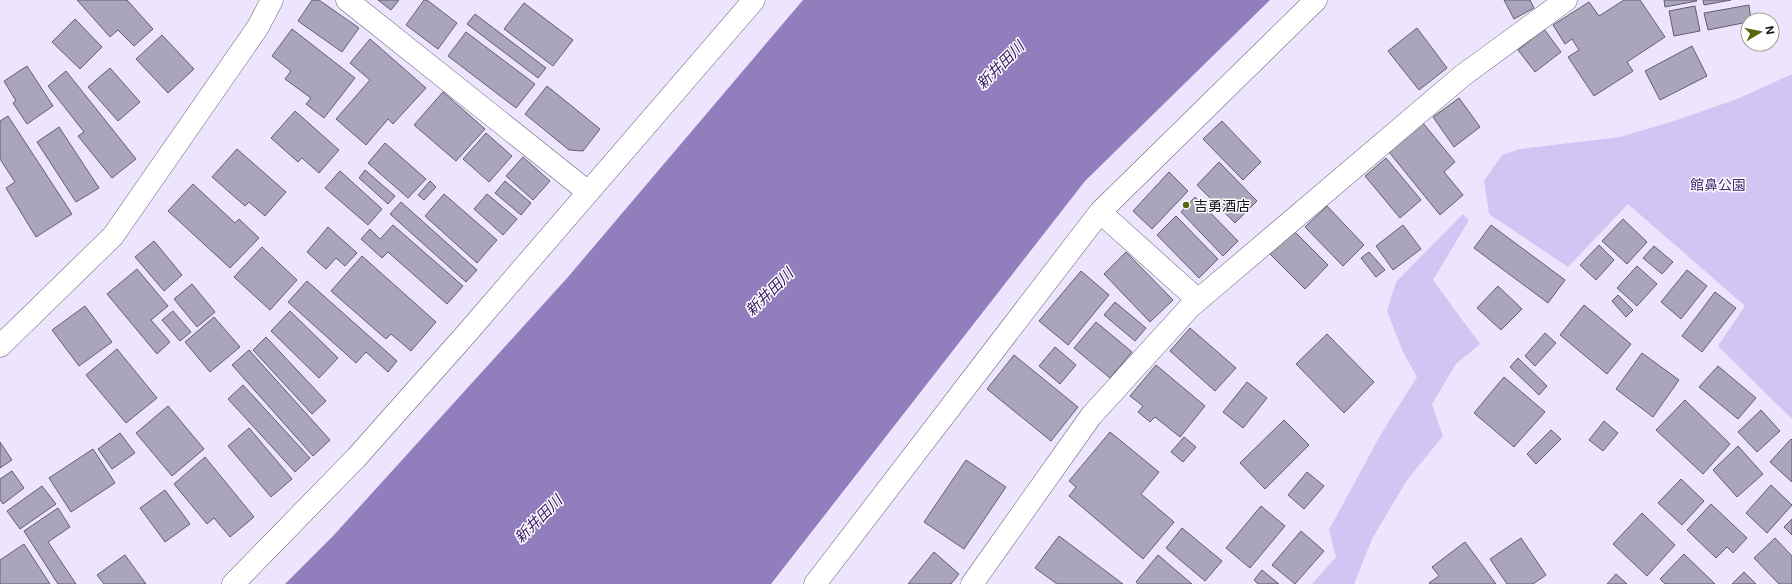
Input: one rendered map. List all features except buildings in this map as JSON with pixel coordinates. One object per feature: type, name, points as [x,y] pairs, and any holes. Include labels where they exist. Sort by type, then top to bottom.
[{"type":"street","points":[[0,346],[113,236],[258,27],[272,0]]},
{"type":"street","points":[[347,0],[588,192]]},
{"type":"street","points":[[233,584],[356,458],[467,333],[754,0]]},
{"type":"street","points":[[815,584],[1100,212],[1316,0]]},
{"type":"street","points":[[972,584],[1091,416],[1190,307],[1462,76],[1566,0]]},
{"type":"street","points":[[1100,212],[1198,300]]},
{"type":"green space","name":"館鼻公園","points":[[1792,74],[1792,419],[1718,346],[1745,306],[1628,204],[1568,267],[1489,214],[1484,181],[1502,155],[1520,149],[1620,137],[1674,121],[1737,99]]},
{"type":"green space","points":[[1463,214],[1469,220],[1433,280],[1480,344],[1456,364],[1432,404],[1443,436],[1407,480],[1372,539],[1354,584],[1312,584],[1336,557],[1329,530],[1381,434],[1417,377],[1403,352],[1387,311],[1396,282]]},
{"type":"water","name":"新井田川","points":[[803,0],[1270,0],[1085,181],[771,584],[285,584],[334,535],[568,277]]},
{"type":"place","name":"吉勇酒店","points":[[1186,205]]}]
